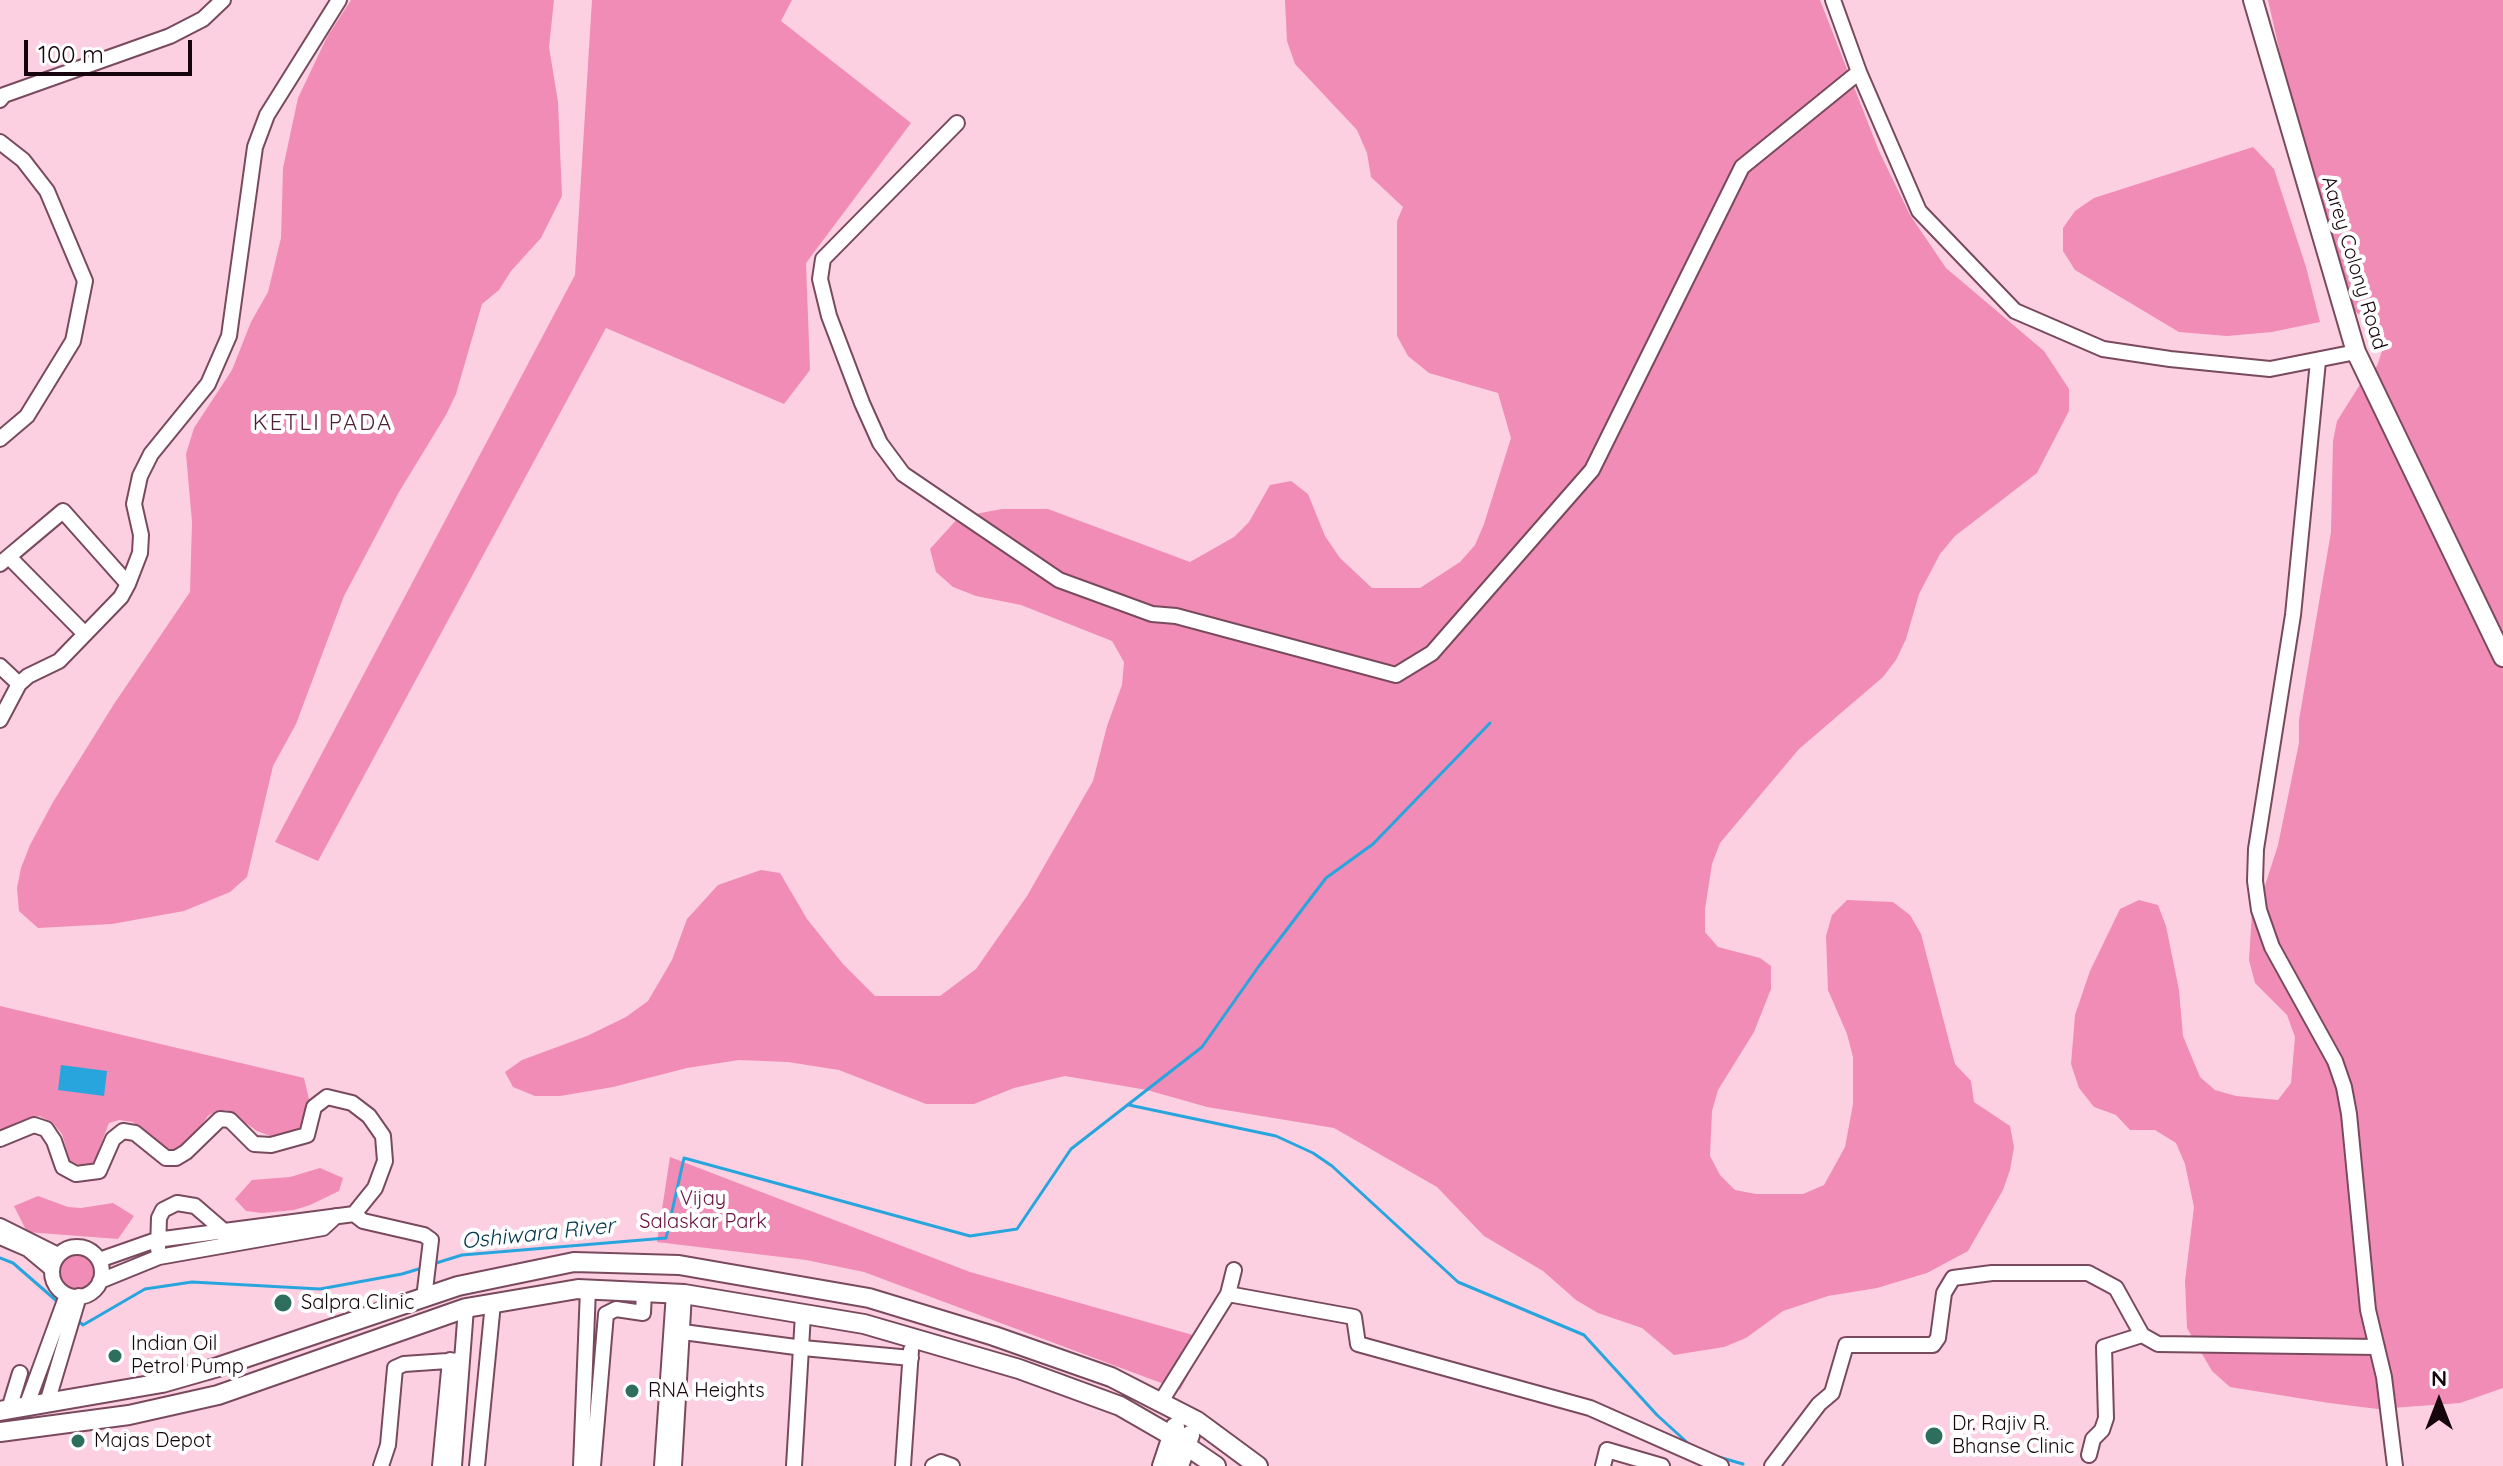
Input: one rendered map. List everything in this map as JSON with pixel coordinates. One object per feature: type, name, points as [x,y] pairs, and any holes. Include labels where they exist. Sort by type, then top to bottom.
[{"type":"main road","name":"Aarey Colony Road","points":[[2253,0],[2356,352],[2503,657]]},
{"type":"main road","points":[[12,1409],[162,1383],[458,1286],[574,1262],[679,1265],[869,1298],[1073,1363],[1111,1377],[1188,1417],[1258,1466]]},
{"type":"main road","points":[[0,1432],[129,1415],[218,1395],[466,1308],[588,1289],[679,1293],[864,1324],[1019,1369],[1120,1406],[1216,1466]]},
{"type":"main road","points":[[1162,1466],[1179,1441],[1188,1417]]},
{"type":"main road","points":[[1179,1441],[1179,1466]]},
{"type":"street","points":[[0,100],[4,95],[170,36],[203,19],[223,0]]},
{"type":"street","points":[[0,720],[19,684],[28,676],[59,661],[121,597],[128,584],[140,553],[141,535],[134,504],[140,476],[151,454],[208,384],[229,336],[255,147],[267,115],[339,0]]},
{"type":"street","points":[[1833,0],[1859,72],[1919,211],[2015,311],[2103,349],[2170,359],[2270,369],[2356,352]]},
{"type":"street","points":[[957,123],[823,259],[820,279],[829,316],[880,443],[903,474],[1059,580],[1152,614],[1176,616],[1396,675],[1432,653],[1592,470],[1742,167],[1859,72]]},
{"type":"street","points":[[0,142],[23,160],[47,191],[85,281],[73,341],[27,416],[0,439]]},
{"type":"street","points":[[2318,361],[2293,615],[2256,849],[2255,881],[2259,910],[2272,947],[2335,1061],[2344,1087],[2368,1310],[2384,1377],[2395,1466]]},
{"type":"street","points":[[85,634],[4,560],[63,511],[128,584]]},
{"type":"street","points":[[0,666],[19,684]]},
{"type":"street","points":[[0,1139],[34,1125],[46,1129],[54,1141],[63,1167],[76,1174],[99,1171],[113,1139],[123,1131],[135,1133],[166,1158],[176,1158],[186,1152],[220,1119],[230,1120],[254,1144],[271,1145],[307,1135],[314,1107],[327,1097],[352,1103],[369,1116],[383,1136],[385,1161],[381,1172],[375,1188],[354,1214]]},
{"type":"street","points":[[376,1155],[381,1172]]},
{"type":"street","points":[[159,1257],[156,1240],[163,1210],[177,1203],[195,1206],[224,1231],[227,1246]]},
{"type":"street","points":[[99,1260],[156,1240],[354,1214],[363,1221],[427,1236],[431,1242],[424,1298]]},
{"type":"street","points":[[100,1281],[159,1257],[323,1228],[336,1216]]},
{"type":"street","points":[[0,1226],[55,1262]]},
{"type":"street","points":[[0,1237],[55,1262]]},
{"type":"street","points":[[12,1409],[70,1305],[94,1290],[100,1281],[99,1260],[80,1247],[72,1247],[55,1262],[54,1283],[70,1305],[47,1403]]},
{"type":"street","points":[[1160,1403],[1228,1294],[1234,1270]]},
{"type":"street","points":[[1772,1466],[1819,1404],[1832,1393],[1846,1345],[1933,1345],[1938,1338],[1944,1293],[1953,1278],[1992,1273],[2088,1273],[2116,1288],[2142,1335],[2158,1344],[2377,1347]]},
{"type":"street","points":[[581,1466],[588,1289]]},
{"type":"street","points":[[643,1313],[644,1292]]},
{"type":"street","points":[[662,1466],[673,1315],[679,1293]]},
{"type":"street","points":[[674,1466],[683,1332],[679,1293]]},
{"type":"street","points":[[1228,1294],[1354,1317],[1358,1344],[1590,1408],[1721,1466]]},
{"type":"street","points":[[477,1466],[493,1303]]},
{"type":"street","points":[[440,1466],[466,1308]]},
{"type":"street","points":[[593,1466],[606,1314],[616,1309],[673,1315]]},
{"type":"street","points":[[794,1466],[803,1314]]},
{"type":"street","points":[[683,1332],[911,1358]]},
{"type":"street","points":[[2089,1455],[2093,1439],[2102,1430],[2106,1418],[2104,1347],[2142,1335]]},
{"type":"street","points":[[903,1466],[912,1338]]},
{"type":"street","points":[[381,1466],[388,1445],[395,1368],[404,1364],[456,1360]]},
{"type":"street","points":[[454,1466],[456,1360]]},
{"type":"street","points":[[12,1409],[20,1373]]},
{"type":"street","points":[[1603,1466],[1607,1450],[1662,1466]]},
{"type":"street","points":[[933,1466],[941,1462],[952,1466]]},
{"type":"green space","points":[[351,0],[554,0],[549,47],[558,102],[562,196],[541,238],[511,271],[499,290],[482,304],[456,394],[344,596],[296,724],[273,766],[247,877],[230,892],[184,911],[112,924],[38,928],[19,911],[17,888],[30,845],[114,704],[190,592],[192,522],[186,454],[194,428],[232,370],[251,322],[268,292],[281,238],[283,168],[298,98],[327,37]]},
{"type":"green space","points":[[592,0],[792,0],[781,21],[911,123],[806,263],[810,370],[784,404],[606,328],[318,861],[275,842],[575,275]]},
{"type":"green space","points":[[1285,0],[1820,0],[1879,151],[1910,215],[1946,268],[2044,351],[2069,389],[2069,411],[2037,473],[1955,536],[1940,554],[1919,594],[1906,639],[1896,660],[1883,677],[1799,749],[1720,843],[1712,864],[1705,932],[1718,947],[1760,958],[1771,966],[1771,989],[1754,1032],[1718,1090],[1712,1111],[1710,1156],[1720,1175],[1735,1190],[1756,1194],[1803,1194],[1824,1185],[1845,1147],[1853,1104],[1853,1057],[1847,1034],[1828,990],[1826,936],[1832,915],[1847,900],[1893,902],[1910,915],[1921,934],[1955,1064],[1971,1081],[1974,1102],[2010,1126],[2014,1147],[2003,1190],[1968,1251],[1927,1273],[1877,1288],[1828,1296],[1783,1311],[1746,1338],[1724,1347],[1674,1355],[1642,1328],[1598,1313],[1576,1300],[1543,1271],[1484,1236],[1437,1187],[1334,1128],[1207,1107],[1147,1090],[1065,1076],[1014,1088],[974,1104],[926,1104],[839,1070],[788,1062],[739,1060],[687,1068],[613,1087],[560,1096],[535,1096],[513,1087],[505,1072],[522,1060],[587,1036],[626,1017],[648,1001],[672,960],[687,919],[718,885],[761,870],[780,873],[807,919],[843,964],[875,996],[940,996],[976,969],[1027,896],[1093,781],[1107,726],[1122,685],[1124,662],[1112,641],[1021,605],[976,596],[953,587],[936,572],[930,549],[959,517],[1002,509],[1048,509],[1190,562],[1234,537],[1249,522],[1270,485],[1291,481],[1308,494],[1325,536],[1340,558],[1372,588],[1420,588],[1460,562],[1475,545],[1511,438],[1498,393],[1429,373],[1408,356],[1397,336],[1397,221],[1403,207],[1371,177],[1367,153],[1357,130],[1295,64],[1287,41]]},
{"type":"green space","points":[[2268,0],[2503,0],[2503,1388],[2460,1403],[2378,1409],[2230,1387],[2212,1371],[2187,1328],[2185,1281],[2194,1207],[2185,1164],[2176,1143],[2155,1130],[2130,1130],[2116,1115],[2094,1107],[2079,1088],[2071,1064],[2075,1015],[2090,971],[2120,909],[2139,900],[2158,905],[2166,926],[2179,990],[2183,1036],[2200,1077],[2215,1090],[2236,1096],[2278,1100],[2291,1083],[2295,1037],[2287,1015],[2255,983],[2249,960],[2252,912],[2263,892],[2278,845],[2299,743],[2299,720],[2331,532],[2333,441],[2337,421],[2361,383],[2377,366],[2384,345],[2367,322],[2342,299],[2312,194]]},
{"type":"green space","points":[[2253,147],[2274,169],[2306,267],[2320,322],[2272,332],[2227,336],[2179,332],[2075,270],[2063,251],[2063,228],[2075,211],[2094,198]]},
{"type":"green space","points":[[0,1006],[304,1078],[309,1099],[306,1119],[294,1134],[273,1137],[257,1131],[227,1110],[216,1111],[208,1116],[188,1144],[174,1150],[159,1146],[133,1122],[119,1120],[109,1123],[94,1162],[84,1167],[70,1161],[62,1134],[52,1122],[39,1116],[20,1121],[0,1134]]},
{"type":"green space","name":"Vijay Salaskar Park","points":[[670,1157],[970,1272],[1207,1339],[1180,1390],[864,1272],[806,1260],[657,1242]]},
{"type":"green space","points":[[320,1168],[343,1178],[339,1191],[310,1205],[262,1213],[246,1211],[235,1199],[252,1180],[290,1177]]},
{"type":"green space","points":[[38,1196],[68,1207],[113,1203],[134,1216],[118,1239],[27,1232],[14,1206]]},
{"type":"green space","points":[[77,1252],[90,1258],[96,1271],[90,1284],[77,1290],[64,1284],[58,1271],[64,1258]]},
{"type":"water","points":[[61,1065],[107,1071],[104,1096],[58,1090]]},
{"type":"waterway","name":"Oshiwara River","points":[[433,1264],[462,1255],[666,1238],[684,1158],[970,1236],[1017,1229],[1071,1149],[1202,1047],[1326,878],[1373,844],[1490,723]]},
{"type":"waterway","points":[[1129,1105],[1276,1136],[1313,1153],[1332,1166],[1458,1282],[1584,1335],[1657,1415],[1691,1446]]},
{"type":"waterway","name":"Oshiwara River","points":[[0,1258],[13,1263],[59,1303]]},
{"type":"waterway","name":"Oshiwara River","points":[[76,1319],[83,1325],[145,1289],[192,1282],[320,1289],[422,1268]]},
{"type":"waterway","points":[[1715,1456],[1743,1464]]},
{"type":"place","name":"Salpra Clinic","points":[[283,1303]]},
{"type":"place","name":"Indian Oil Petrol Pump","points":[[115,1356]]},
{"type":"place","name":"RNA Heights","points":[[632,1391]]},
{"type":"place","name":"Dr. Rajiv R. Bhanse Clinic","points":[[1934,1436]]},
{"type":"place","name":"Majas Depot","points":[[78,1441]]},
{"type":"district","name":"KETLI PADA","points":[[323,423]]}]
